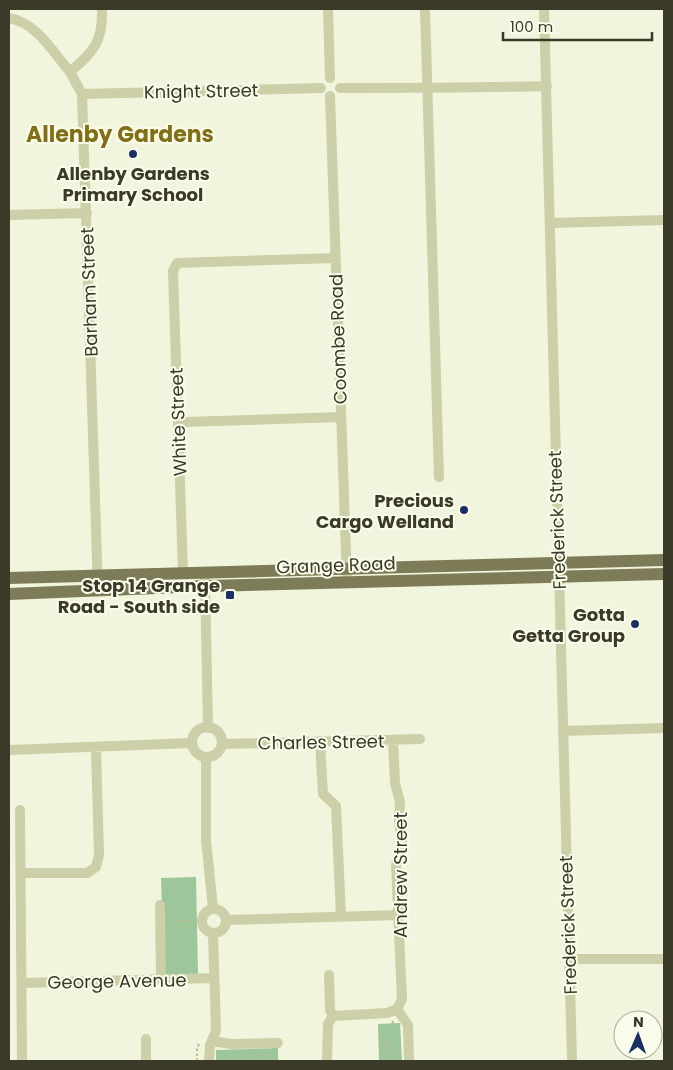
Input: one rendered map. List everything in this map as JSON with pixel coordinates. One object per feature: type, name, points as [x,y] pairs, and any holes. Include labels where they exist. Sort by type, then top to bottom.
[{"type":"main road","name":"Grange Road","points":[[9,578],[664,560]]},
{"type":"main road","name":"Grange Road","points":[[9,594],[205,586],[664,574]]},
{"type":"street","points":[[9,18],[21,20],[33,28],[70,72],[93,52],[102,23],[102,9]]},
{"type":"street","points":[[328,9],[330,78]]},
{"type":"street","points":[[425,9],[439,477]]},
{"type":"street","name":"Frederick Street","points":[[544,9],[572,1061]]},
{"type":"street","name":"Barham Street","points":[[70,72],[82,94],[98,591]]},
{"type":"street","points":[[330,78],[336,80],[340,88],[336,94],[330,96],[324,94],[321,88],[324,81],[330,78]]},
{"type":"street","points":[[340,88],[546,86]]},
{"type":"street","name":"Knight Street","points":[[82,94],[321,88]]},
{"type":"street","name":"Coombe Road","points":[[330,96],[347,582]]},
{"type":"street","points":[[9,214],[87,213]]},
{"type":"street","points":[[550,223],[664,220]]},
{"type":"street","name":"White Street","points":[[183,573],[173,271],[177,263],[336,258]]},
{"type":"street","points":[[178,416],[185,422],[341,417]]},
{"type":"street","points":[[205,573],[208,728]]},
{"type":"street","points":[[208,728],[218,732],[222,744],[217,754],[206,757],[197,754],[192,743],[196,732],[208,728]]},
{"type":"street","points":[[563,731],[664,728]]},
{"type":"street","name":"Charles Street","points":[[222,744],[420,739]]},
{"type":"street","name":"Andrew Street","points":[[393,740],[394,783],[400,802],[399,821],[402,844],[396,865],[402,999],[395,1014]]},
{"type":"street","points":[[320,741],[323,794],[336,806],[341,916]]},
{"type":"street","points":[[9,750],[192,743]]},
{"type":"street","points":[[21,874],[87,872],[96,867],[99,856],[96,748]]},
{"type":"street","points":[[206,757],[206,840],[213,908]]},
{"type":"street","points":[[20,810],[22,1061]]},
{"type":"street","points":[[160,905],[161,979]]},
{"type":"street","points":[[213,908],[224,914],[226,920],[222,930],[213,933],[202,926],[201,920],[207,910],[213,908]]},
{"type":"street","points":[[226,920],[399,915]]},
{"type":"street","points":[[209,1061],[208,1040],[216,1031],[213,933]]},
{"type":"street","points":[[569,959],[664,959]]},
{"type":"street","points":[[329,975],[330,1010],[333,1016]]},
{"type":"street","name":"George Avenue","points":[[22,983],[213,978]]},
{"type":"street","points":[[333,1016],[395,1014],[408,1025],[409,1061]]},
{"type":"street","points":[[328,1061],[328,1024],[333,1016]]},
{"type":"street","points":[[146,1039],[146,1061]]},
{"type":"street","points":[[208,1040],[232,1044],[278,1043]]},
{"type":"path","points":[[160,921],[201,920]]},
{"type":"path","points":[[395,1014],[386,1045],[398,1061]]},
{"type":"path","points":[[197,1061],[197,1048],[208,1040]]},
{"type":"green space","points":[[196,877],[198,974],[164,974],[161,878]]},
{"type":"green space","points":[[400,1023],[402,1061],[379,1061],[378,1024]]},
{"type":"green space","points":[[278,1048],[278,1061],[216,1061],[216,1050]]},
{"type":"place","name":"Allenby Gardens Primary School","points":[[133,154]]},
{"type":"place","name":"Precious Cargo Welland","points":[[464,510]]},
{"type":"place","name":"Stop 14 Grange Road - South side","points":[[230,595]]},
{"type":"place","name":"Gotta Getta Group","points":[[635,624]]},
{"type":"district","name":"Allenby Gardens","points":[[120,134]]}]
